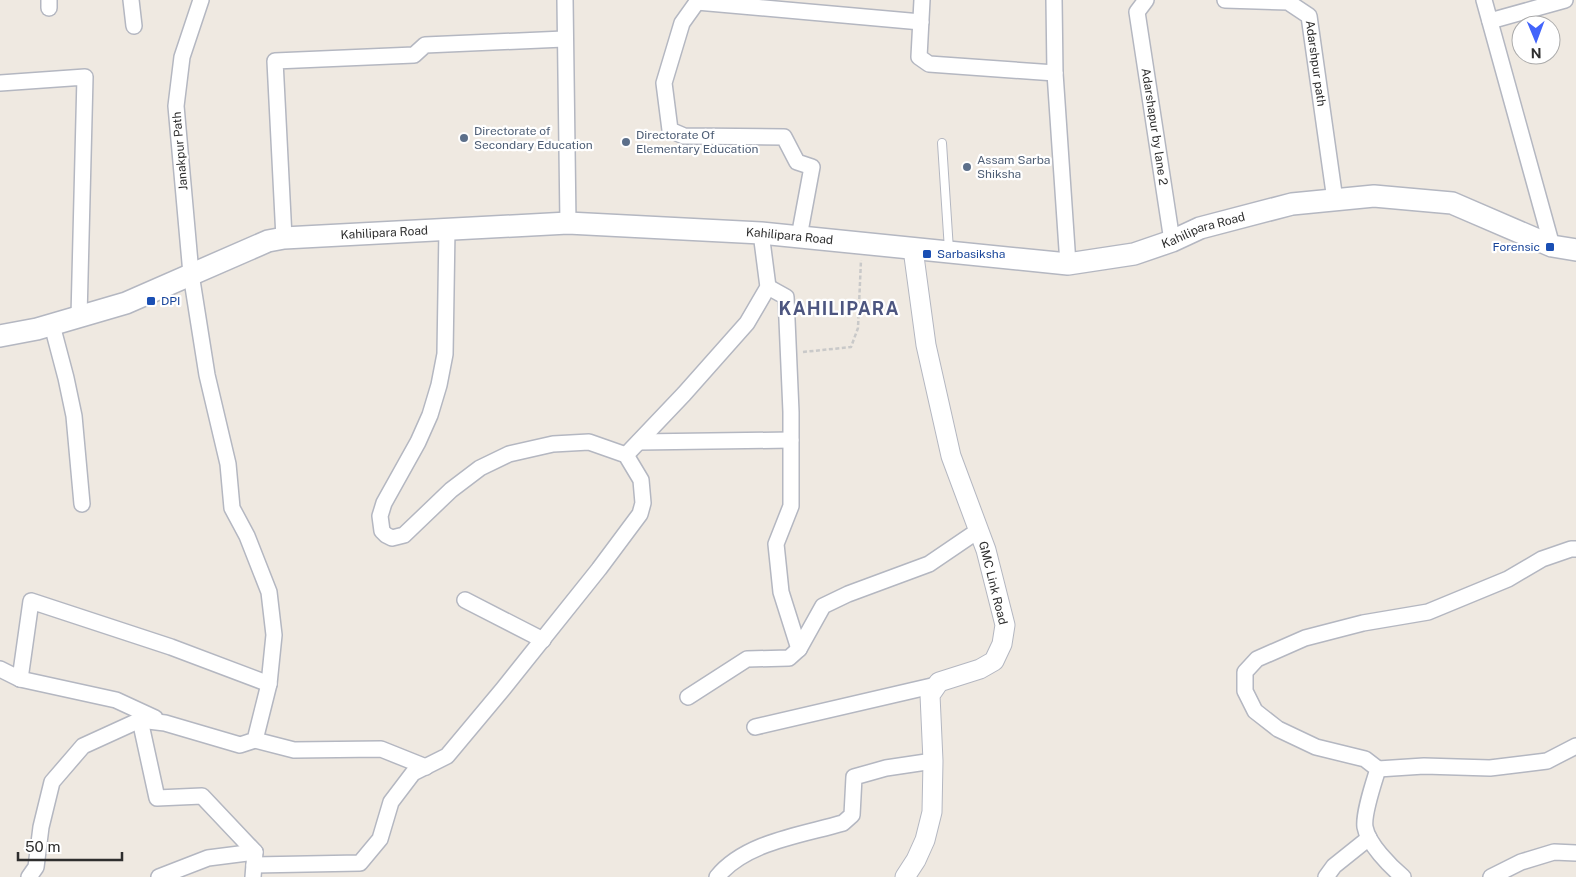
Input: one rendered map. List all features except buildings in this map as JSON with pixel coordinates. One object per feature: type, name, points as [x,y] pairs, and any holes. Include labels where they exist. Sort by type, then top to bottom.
[{"type":"main road","name":"Kahilipara Road","points":[[0,336],[52,325],[126,303],[268,241],[284,238],[447,229],[568,223],[761,233],[1068,264],[1134,254],[1172,241],[1200,228],[1292,204],[1374,196],[1452,203],[1552,246],[1576,250]]},
{"type":"street","points":[[131,0],[134,26]]},
{"type":"street","name":"Janakpur Path","points":[[201,0],[182,57],[176,106],[191,274],[207,375],[228,464],[232,508],[247,536],[269,592],[274,635],[269,684],[254,740]]},
{"type":"street","points":[[565,0],[564,39],[568,223]]},
{"type":"street","points":[[922,0],[919,57],[929,64],[1055,73]]},
{"type":"street","points":[[1054,0],[1055,73],[1068,264]]},
{"type":"street","name":"Adarshpur path","points":[[1225,0],[1288,2],[1309,16],[1335,200]]},
{"type":"street","points":[[1484,0],[1552,246]]},
{"type":"street","points":[[1490,21],[1565,0]]},
{"type":"street","points":[[799,238],[812,167],[798,162],[784,137],[684,136],[670,130],[664,83],[682,23],[697,1],[921,22]]},
{"type":"street","name":"Adarshapur by lane 2","points":[[1142,6],[1172,241]]},
{"type":"street","points":[[284,238],[275,61],[414,55],[424,45],[564,39]]},
{"type":"street","points":[[0,83],[85,77],[80,316]]},
{"type":"street","points":[[159,877],[208,858],[254,865],[360,863],[380,839],[391,802],[413,774],[447,756],[543,640],[640,514],[643,502],[641,480],[626,455],[589,442],[553,444],[510,454],[480,468],[451,490],[404,535],[392,538],[386,536],[382,531],[380,516],[384,503],[418,442],[430,415],[446,354],[447,229]]},
{"type":"street","points":[[626,455],[684,394],[747,323],[768,287],[761,233]]},
{"type":"street","name":"GMC Link Road","points":[[913,249],[926,345],[951,456],[986,550],[1005,625],[1002,644],[994,661],[980,669],[939,682],[936,686]]},
{"type":"street","points":[[768,287],[786,297],[789,354],[791,506],[776,544],[780,592],[799,649]]},
{"type":"street","points":[[52,325],[74,416],[82,504]]},
{"type":"street","points":[[639,442],[791,440]]},
{"type":"street","points":[[688,697],[747,659],[789,658],[799,649],[823,606],[848,594],[929,564],[979,530]]},
{"type":"street","points":[[1576,549],[1542,559],[1508,579],[1428,612],[1363,623],[1306,638],[1257,659],[1245,672],[1245,691],[1254,711],[1278,729],[1316,747],[1365,759],[1378,769],[1424,766],[1490,768],[1547,761],[1576,746]]},
{"type":"street","points":[[465,600],[543,640]]},
{"type":"street","points":[[20,679],[31,601],[171,648],[269,684]]},
{"type":"street","points":[[0,669],[20,679],[116,700],[165,723],[240,745],[254,740],[294,750],[381,749],[426,767]]},
{"type":"street","points":[[755,727],[936,686]]},
{"type":"street","points":[[905,877],[916,860],[925,840],[932,812],[933,761],[930,696],[936,686]]},
{"type":"street","points":[[140,720],[157,798],[202,796],[254,865]]},
{"type":"street","points":[[29,877],[36,868],[41,828],[52,782],[83,746],[140,720],[165,723]]},
{"type":"street","points":[[717,877],[742,856],[771,842],[843,823],[852,815],[854,777],[886,768],[933,761]]},
{"type":"street","points":[[1378,769],[1370,794],[1365,826],[1369,838],[1389,864],[1403,877]]},
{"type":"street","points":[[1326,877],[1334,866],[1369,838]]},
{"type":"street","points":[[1492,877],[1521,862],[1554,852],[1576,853]]},
{"type":"lane","points":[[942,144],[949,252]]},
{"type":"path","points":[[789,354],[851,347],[858,328],[861,253]]},
{"type":"place","name":"Directorate of Secondary Education","points":[[464,138]]},
{"type":"place","name":"Directorate Of Elementary Education","points":[[626,142]]},
{"type":"place","name":"Assam Sarba Shiksha","points":[[967,167]]},
{"type":"place","name":"Forensic","points":[[1550,247]]},
{"type":"place","name":"Sarbasiksha","points":[[927,254]]},
{"type":"place","name":"DPI","points":[[151,301]]},
{"type":"district","name":"KAHILIPARA","points":[[839,309]]}]
